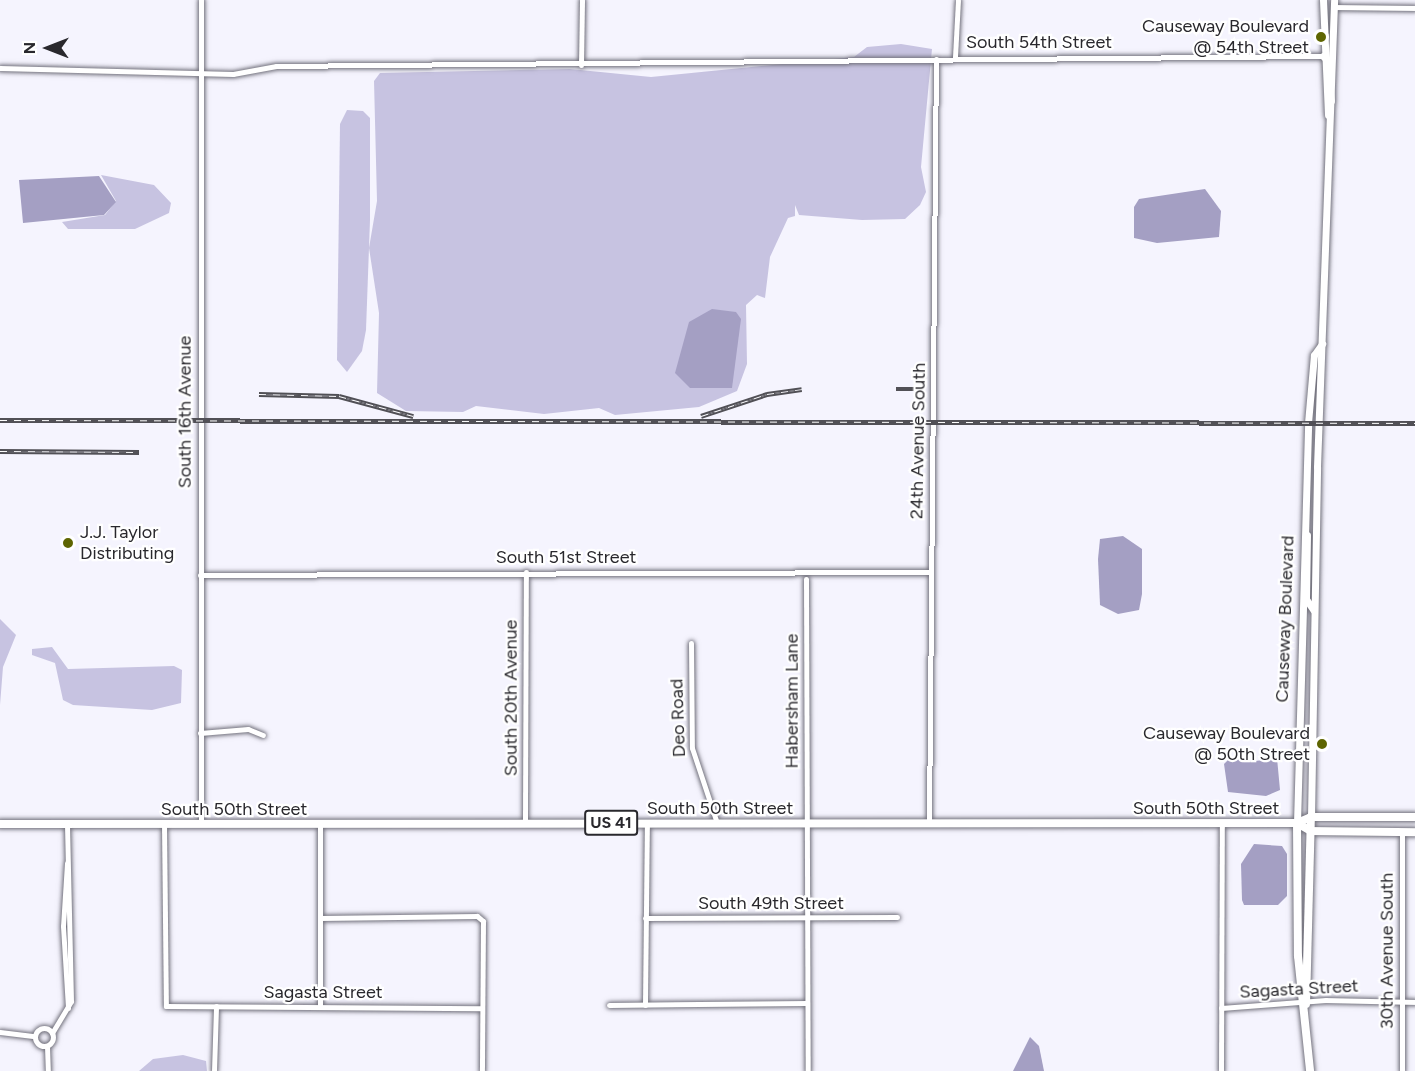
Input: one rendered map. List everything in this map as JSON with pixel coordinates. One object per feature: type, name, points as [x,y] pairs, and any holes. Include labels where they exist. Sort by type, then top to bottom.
[{"type":"main road","name":"Causeway Boulevard","points":[[1306,1005],[1328,117],[1323,56],[1323,0]]},
{"type":"main road","points":[[1329,0],[1334,3]]},
{"type":"main road","name":"Causeway Boulevard","points":[[1328,117],[1332,104],[1334,3]]},
{"type":"main road","points":[[1323,56],[1328,61],[1332,104]]},
{"type":"main road","name":"Causeway Boulevard","points":[[1311,1071],[1306,1005],[1298,956],[1297,823],[1304,527],[1314,355],[1322,344]]},
{"type":"main road","points":[[1304,527],[1306,605],[1314,611]]},
{"type":"main road","name":"South 50th Street","points":[[0,824],[1222,824],[1297,823],[1311,817],[1415,817]]},
{"type":"main road","name":"South 50th Street","points":[[1297,823],[1311,831],[1415,832]]},
{"type":"street","name":"South 16th Avenue","points":[[201,0],[201,824]]},
{"type":"street","points":[[581,65],[582,0]]},
{"type":"street","points":[[955,57],[958,0]]},
{"type":"street","points":[[1334,3],[1415,8]]},
{"type":"street","name":"South 54th Street","points":[[0,68],[201,74],[276,66],[581,65],[955,57],[1323,56]]},
{"type":"street","name":"24th Avenue South","points":[[929,824],[936,59]]},
{"type":"street","name":"South 20th Avenue","points":[[525,824],[526,572]]},
{"type":"street","name":"South 51st Street","points":[[200,575],[932,572]]},
{"type":"street","name":"Habersham Lane","points":[[806,579],[808,1071]]},
{"type":"street","name":"Deo Road","points":[[691,643],[692,748],[717,824]]},
{"type":"street","points":[[200,733],[248,729],[263,735]]},
{"type":"street","points":[[48,1071],[47,1046],[52,1033],[68,1008],[63,926],[67,824]]},
{"type":"street","name":"Sagasta Street","points":[[164,824],[164,1004],[482,1008]]},
{"type":"street","points":[[320,824],[320,1007]]},
{"type":"street","points":[[645,1005],[647,824]]},
{"type":"street","points":[[1221,1071],[1222,824]]},
{"type":"street","name":"30th Avenue South","points":[[1402,831],[1402,1071]]},
{"type":"street","points":[[320,918],[477,916],[483,921],[482,1071]]},
{"type":"street","name":"South 49th Street","points":[[645,918],[897,917]]},
{"type":"street","name":"Sagasta Street","points":[[1221,1008],[1306,1005],[1326,1000],[1415,1002]]},
{"type":"street","points":[[609,1005],[807,1003]]},
{"type":"street","points":[[214,1071],[216,1006]]},
{"type":"street","points":[[35,1036],[42,1028],[52,1033]]},
{"type":"street","points":[[0,1032],[35,1036]]},
{"type":"street","points":[[35,1036],[39,1044],[47,1046]]},
{"type":"shaded area","points":[[901,44],[932,49],[921,167],[926,192],[920,205],[905,219],[862,220],[799,215],[795,205],[795,216],[788,218],[770,257],[765,298],[757,295],[746,305],[747,364],[737,391],[699,407],[615,415],[599,408],[544,414],[476,406],[463,412],[406,411],[377,393],[379,313],[369,248],[377,201],[374,81],[380,73],[570,69],[651,77],[854,57],[867,47]]},
{"type":"shaded area","points":[[347,110],[363,111],[370,118],[370,220],[366,330],[362,351],[347,372],[337,360],[340,124]]},
{"type":"shaded area","points":[[101,175],[154,185],[171,203],[169,213],[135,229],[68,229],[62,222],[105,215],[116,201]]},
{"type":"shaded area","points":[[99,176],[116,202],[104,215],[23,223],[19,180]]},
{"type":"shaded area","points":[[1205,189],[1221,211],[1219,237],[1157,243],[1134,238],[1134,207],[1139,199]]},
{"type":"shaded area","points":[[712,309],[736,312],[741,319],[732,388],[690,388],[675,373],[689,322]]},
{"type":"shaded area","points":[[1123,536],[1142,549],[1142,594],[1139,610],[1118,614],[1100,605],[1098,559],[1100,539]]},
{"type":"shaded area","points":[[0,619],[16,635],[3,667],[0,705]]},
{"type":"shaded area","points":[[52,647],[68,669],[174,666],[182,670],[181,703],[152,710],[73,705],[63,700],[55,663],[32,655],[32,649]]},
{"type":"shaded area","points":[[1231,757],[1248,762],[1277,758],[1280,790],[1266,796],[1228,792],[1224,764]]},
{"type":"shaded area","points":[[1254,844],[1282,846],[1287,854],[1287,896],[1278,905],[1244,905],[1242,900],[1241,864]]},
{"type":"shaded area","points":[[1030,1037],[1039,1046],[1044,1071],[1013,1071]]},
{"type":"shaded area","points":[[183,1055],[206,1061],[207,1071],[139,1071],[153,1059]]},
{"type":"railway","points":[[701,416],[767,394],[802,389]]},
{"type":"railway","points":[[896,389],[914,389]]},
{"type":"railway","points":[[259,394],[339,396],[413,416]]},
{"type":"railway","points":[[0,420],[1415,423]]},
{"type":"railway","points":[[0,451],[139,452]]},
{"type":"place","name":"Causeway Boulevard @ 54th Street","points":[[1321,37]]},
{"type":"place","name":"J.J. Taylor Distributing","points":[[68,543]]},
{"type":"place","name":"Causeway Boulevard @ 50th Street","points":[[1322,744]]}]
